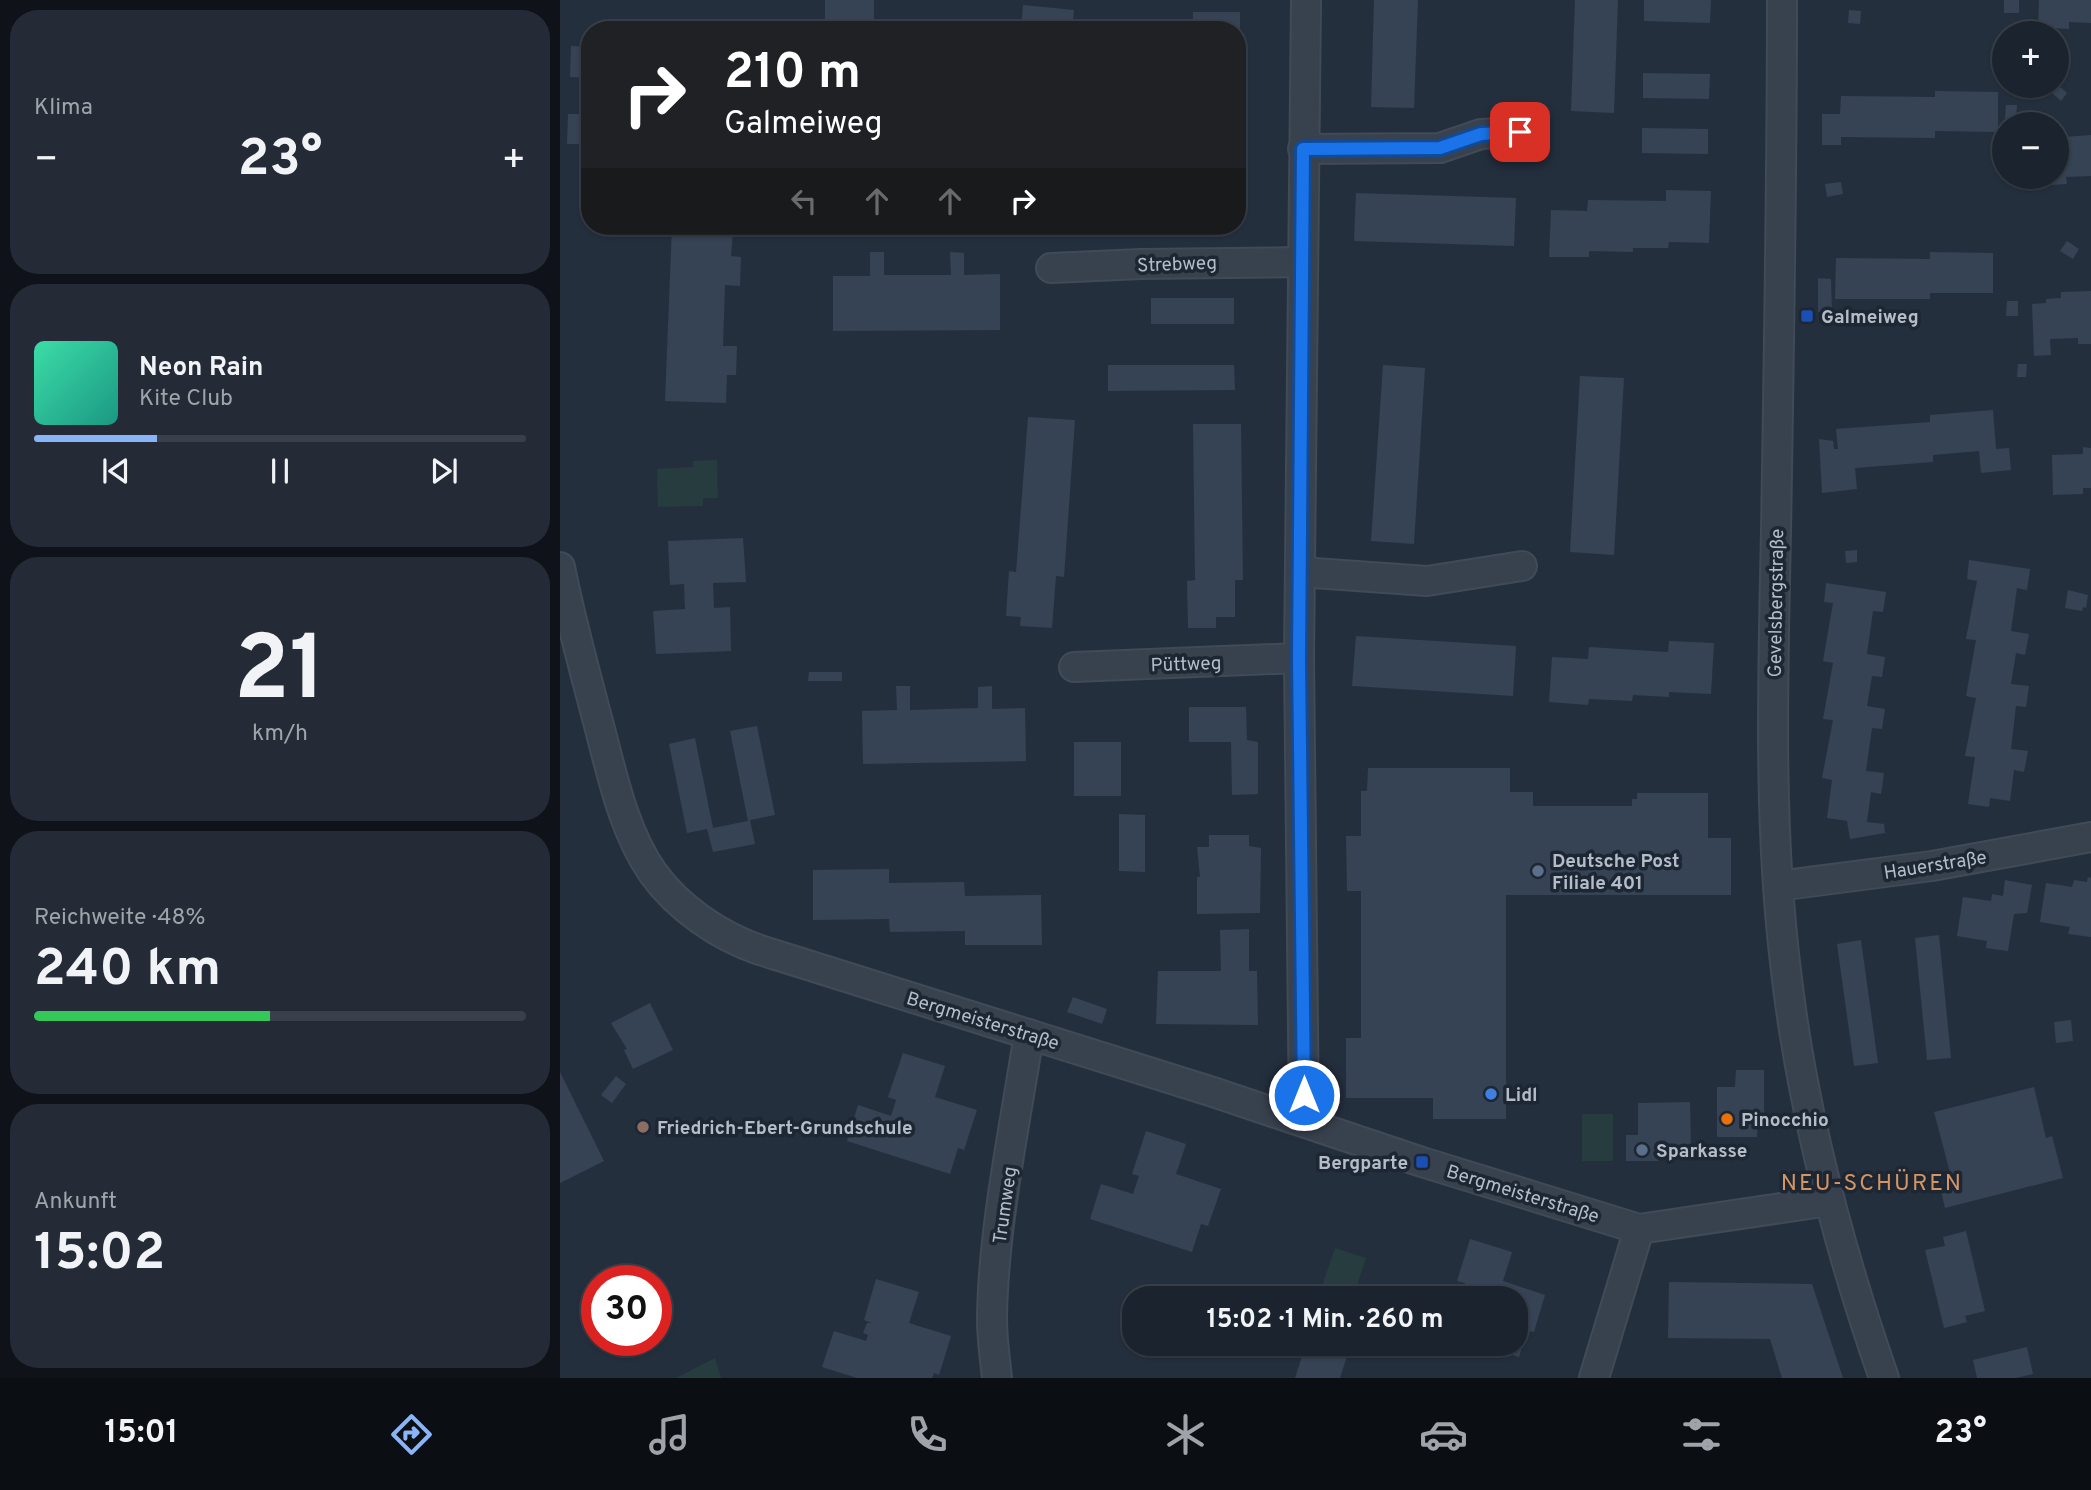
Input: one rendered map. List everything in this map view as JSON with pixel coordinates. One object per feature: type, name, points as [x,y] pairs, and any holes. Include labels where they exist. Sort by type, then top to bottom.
[{"type":"street","points":[[1304,1122],[1303,825],[1299,659],[1306,0]]},
{"type":"street","name":"Gevelsbergstraße","points":[[1782,0],[1773,755],[1778,886],[1793,1020],[1829,1201],[1884,1378]]},
{"type":"street","points":[[1303,149],[1440,148],[1481,134],[1520,132]]},
{"type":"street","name":"Strebweg","points":[[1051,268],[1303,261]]},
{"type":"street","points":[[1300,572],[1427,581],[1522,566]]},
{"type":"street","name":"Bergmeisterstraße","points":[[560,567],[563,598],[632,834],[653,873],[689,911],[754,948],[1639,1229]]},
{"type":"street","name":"Püttweg","points":[[1074,667],[1299,659]]},
{"type":"street","name":"Hauerstraße","points":[[1778,886],[1932,866],[2091,837]]},
{"type":"street","name":"Trumweg","points":[[997,1378],[992,1320],[995,1280],[1002,1211],[1029,1034]]},
{"type":"street","points":[[1594,1378],[1639,1229],[1829,1201]]},
{"type":"green space","points":[[717,460],[718,498],[703,498],[703,506],[658,507],[657,469],[693,467],[693,461]]},
{"type":"green space","points":[[1582,1114],[1613,1114],[1613,1161],[1582,1161]]},
{"type":"green space","points":[[1335,1248],[1366,1258],[1357,1286],[1322,1286]]},
{"type":"green space","points":[[715,1358],[721,1378],[676,1378]]},
{"type":"building","points":[[825,0],[874,0],[874,21],[825,21]]},
{"type":"building","points":[[1374,0],[1418,0],[1414,108],[1371,107]]},
{"type":"building","points":[[1575,0],[1618,0],[1614,113],[1571,111]]},
{"type":"building","points":[[1644,0],[1711,0],[1710,23],[1644,21]]},
{"type":"building","points":[[2004,0],[2019,0],[2019,13],[2004,13]]},
{"type":"building","points":[[2039,0],[2091,0],[2091,23],[2038,21]]},
{"type":"building","points":[[1023,5],[1074,10],[1073,21],[1022,21]]},
{"type":"building","points":[[1849,10],[1861,11],[1860,24],[1848,23]]},
{"type":"building","points":[[1193,12],[1240,12],[1240,21],[1193,21]]},
{"type":"building","points":[[571,46],[581,47],[581,78],[570,77]]},
{"type":"building","points":[[1643,73],[1710,74],[1709,99],[1643,98]]},
{"type":"building","points":[[1935,91],[1992,92],[1992,98],[1998,98],[1998,112],[1992,112],[1992,132],[1935,131],[1935,138],[1841,137],[1841,145],[1822,145],[1822,114],[1840,114],[1841,96],[1935,97]]},
{"type":"building","points":[[2006,105],[2017,105],[2016,112],[2006,112]]},
{"type":"building","points":[[568,114],[581,114],[581,144],[567,144]]},
{"type":"building","points":[[1642,128],[1708,129],[1708,154],[1642,153]]},
{"type":"building","points":[[2091,135],[2091,176],[2069,177],[2069,137]]},
{"type":"building","points":[[1841,182],[1843,194],[1827,197],[1825,184]]},
{"type":"building","points":[[1666,190],[1711,191],[1709,243],[1669,242],[1668,248],[1633,248],[1633,252],[1589,251],[1589,257],[1549,257],[1551,210],[1587,211],[1588,200],[1666,201]]},
{"type":"building","points":[[1356,193],[1516,198],[1514,246],[1354,241]]},
{"type":"building","points":[[672,235],[733,235],[731,256],[741,257],[740,286],[725,285],[723,346],[737,346],[736,375],[727,375],[726,403],[665,401]]},
{"type":"building","points":[[2067,241],[2079,249],[2073,259],[2060,251]]},
{"type":"building","points":[[870,252],[884,252],[884,275],[951,275],[950,252],[964,253],[964,275],[1000,274],[1000,330],[833,331],[833,276],[870,276]]},
{"type":"building","points":[[1930,252],[1993,253],[1993,293],[1930,293],[1930,299],[1835,299],[1836,258],[1930,259]]},
{"type":"building","points":[[1818,278],[1831,279],[1832,312],[1818,312]]},
{"type":"building","points":[[2091,291],[2091,344],[2078,344],[2078,338],[2050,339],[2051,355],[2034,356],[2032,304],[2061,298],[2061,292]]},
{"type":"building","points":[[1151,298],[1234,298],[1234,324],[1151,324]]},
{"type":"building","points":[[2007,301],[2018,301],[2018,316],[2006,316]]},
{"type":"building","points":[[2018,364],[2027,364],[2026,377],[2017,377]]},
{"type":"building","points":[[1108,365],[1234,365],[1235,390],[1108,391]]},
{"type":"building","points":[[1383,365],[1425,368],[1414,544],[1371,541]]},
{"type":"building","points":[[1580,376],[1624,378],[1614,555],[1570,552]]},
{"type":"building","points":[[1993,410],[1996,449],[2009,448],[2011,470],[1981,473],[1979,451],[1933,455],[1933,462],[1855,468],[1857,489],[1822,493],[1819,439],[1833,441],[1834,449],[1838,449],[1836,429],[1930,422],[1930,415]]},
{"type":"building","points":[[1028,417],[1075,420],[1064,577],[1056,576],[1052,628],[1020,626],[1021,617],[1006,616],[1009,571],[1016,572]]},
{"type":"building","points":[[1193,424],[1241,424],[1243,580],[1235,580],[1235,617],[1216,617],[1216,628],[1188,628],[1187,581],[1195,580]]},
{"type":"building","points":[[2083,447],[2091,448],[2091,488],[2083,488],[2083,494],[2053,495],[2052,455],[2083,454]]},
{"type":"building","points":[[743,538],[746,582],[713,583],[714,608],[730,607],[731,651],[656,654],[653,611],[685,609],[684,584],[670,585],[668,541]]},
{"type":"building","points":[[1857,550],[1857,562],[1846,563],[1845,551]]},
{"type":"building","points":[[1969,560],[2030,569],[2027,590],[2017,588],[2011,631],[2029,634],[2025,655],[2016,653],[2011,684],[2029,686],[2026,707],[2016,706],[2011,749],[2028,751],[2024,772],[2014,770],[2010,801],[1990,798],[1989,807],[1968,804],[1975,757],[1965,756],[1976,698],[1966,696],[1976,640],[1966,639],[1977,581],[1967,579]]},
{"type":"building","points":[[1826,583],[1886,592],[1883,612],[1873,611],[1867,654],[1885,657],[1882,677],[1872,676],[1867,706],[1885,709],[1882,729],[1872,728],[1866,771],[1884,773],[1881,794],[1871,792],[1867,822],[1884,824],[1885,833],[1850,839],[1847,821],[1827,818],[1832,780],[1822,778],[1833,720],[1823,719],[1833,663],[1823,661],[1833,603],[1824,602]]},
{"type":"building","points":[[2068,590],[2088,595],[2086,608],[2083,607],[2082,611],[2065,608]]},
{"type":"building","points":[[1356,636],[1516,646],[1513,696],[1352,686]]},
{"type":"building","points":[[1669,641],[1714,643],[1711,694],[1669,692],[1669,697],[1633,695],[1632,701],[1589,699],[1588,705],[1549,702],[1552,657],[1588,659],[1589,647],[1668,652]]},
{"type":"building","points":[[809,672],[842,672],[842,681],[808,681]]},
{"type":"building","points":[[896,686],[910,686],[910,710],[978,708],[978,687],[992,686],[992,709],[1025,708],[1026,761],[863,764],[862,711],[897,710]]},
{"type":"building","points":[[1189,707],[1246,707],[1247,740],[1258,742],[1258,794],[1232,795],[1231,742],[1189,742]]},
{"type":"building","points":[[757,726],[775,815],[750,820],[755,844],[713,852],[707,829],[687,833],[669,744],[695,738],[713,828],[748,821],[730,731]]},
{"type":"building","points":[[1074,742],[1121,742],[1121,796],[1074,796]]},
{"type":"building","points":[[1368,768],[1510,768],[1510,792],[1533,792],[1533,806],[1632,806],[1632,799],[1637,799],[1637,793],[1708,793],[1708,838],[1731,838],[1731,895],[1506,895],[1506,1119],[1433,1119],[1433,1098],[1346,1098],[1346,1038],[1361,1038],[1361,891],[1347,891],[1346,836],[1361,836],[1361,791],[1367,791]]},
{"type":"building","points":[[1119,814],[1145,815],[1145,872],[1119,871]]},
{"type":"building","points":[[1209,835],[1249,835],[1249,846],[1261,848],[1260,913],[1197,914],[1197,877],[1200,877],[1197,847],[1209,847]]},
{"type":"building","points":[[889,869],[889,883],[964,882],[965,896],[1041,895],[1042,945],[965,945],[965,931],[890,932],[889,919],[813,920],[813,870]]},
{"type":"building","points":[[2088,877],[2091,878],[2091,937],[2068,934],[2070,927],[2040,922],[2046,883],[2072,887],[2074,880],[2087,882]]},
{"type":"building","points":[[2005,880],[2032,885],[2027,913],[2014,914],[2008,951],[1986,948],[1987,941],[1957,936],[1963,897],[1991,901],[1992,894],[2003,896]]},
{"type":"building","points":[[1249,929],[1249,971],[1257,971],[1258,1025],[1156,1024],[1158,971],[1221,971],[1220,930]]},
{"type":"building","points":[[1939,935],[1951,1058],[1927,1060],[1915,938]]},
{"type":"building","points":[[1861,940],[1878,1063],[1854,1066],[1837,944]]},
{"type":"building","points":[[1073,997],[1107,1009],[1102,1024],[1067,1012]]},
{"type":"building","points":[[650,1003],[673,1050],[633,1069],[624,1050],[627,1049],[611,1023]]},
{"type":"building","points":[[2071,1020],[2073,1041],[2056,1043],[2054,1022]]},
{"type":"building","points":[[903,1053],[945,1066],[935,1097],[977,1110],[964,1150],[958,1148],[950,1174],[847,1141],[858,1105],[891,1116],[896,1100],[888,1097]]},
{"type":"building","points":[[1736,1070],[1764,1070],[1764,1114],[1758,1113],[1757,1137],[1717,1137],[1717,1087],[1735,1087]]},
{"type":"building","points":[[560,1072],[604,1161],[560,1183]]},
{"type":"building","points":[[616,1076],[626,1084],[612,1103],[601,1095]]},
{"type":"building","points":[[2034,1087],[2046,1138],[2052,1136],[2063,1178],[1945,1208],[1940,1187],[1953,1184],[1934,1112]]},
{"type":"building","points":[[1690,1102],[1691,1147],[1658,1148],[1658,1161],[1626,1161],[1626,1135],[1638,1135],[1638,1103]]},
{"type":"building","points":[[1146,1131],[1186,1144],[1176,1174],[1221,1189],[1208,1226],[1201,1224],[1192,1252],[1090,1219],[1101,1184],[1133,1194],[1139,1176],[1132,1174]]},
{"type":"building","points":[[1966,1231],[1985,1311],[1965,1316],[1967,1322],[1944,1328],[1925,1250],[1945,1246],[1943,1237]]},
{"type":"building","points":[[1470,1239],[1512,1252],[1503,1281],[1518,1286],[1464,1286],[1465,1283],[1457,1281]]},
{"type":"building","points":[[876,1279],[919,1292],[909,1323],[951,1336],[939,1375],[934,1373],[932,1378],[857,1378],[822,1367],[834,1331],[866,1341],[868,1335],[863,1333],[867,1323],[872,1323],[864,1320]]},
{"type":"building","points":[[1669,1282],[1812,1284],[1843,1378],[1782,1378],[1770,1339],[1668,1338]]},
{"type":"building","points":[[1528,1289],[1545,1295],[1534,1332],[1528,1331]]},
{"type":"building","points":[[2027,1347],[2033,1374],[2016,1378],[1977,1378],[1973,1360]]},
{"type":"building","points":[[1302,1356],[1347,1356],[1340,1378],[1295,1378]]},
{"type":"place","name":"Galmeiweg","points":[[1807,316]]},
{"type":"place","name":"Deutsche Post Filiale 401","points":[[1538,871]]},
{"type":"place","name":"Lidl","points":[[1491,1094]]},
{"type":"place","name":"Pinocchio","points":[[1727,1119]]},
{"type":"place","name":"Friedrich-Ebert-Grundschule","points":[[643,1127]]},
{"type":"place","name":"Sparkasse","points":[[1642,1150]]},
{"type":"place","name":"Bergparte","points":[[1422,1162]]},
{"type":"district","name":"NEU-SCHÜREN","points":[[1872,1182]]},
{"type":"route","points":[[1304,1095],[1299,659],[1303,149],[1440,148],[1481,134],[1520,132]]}]
